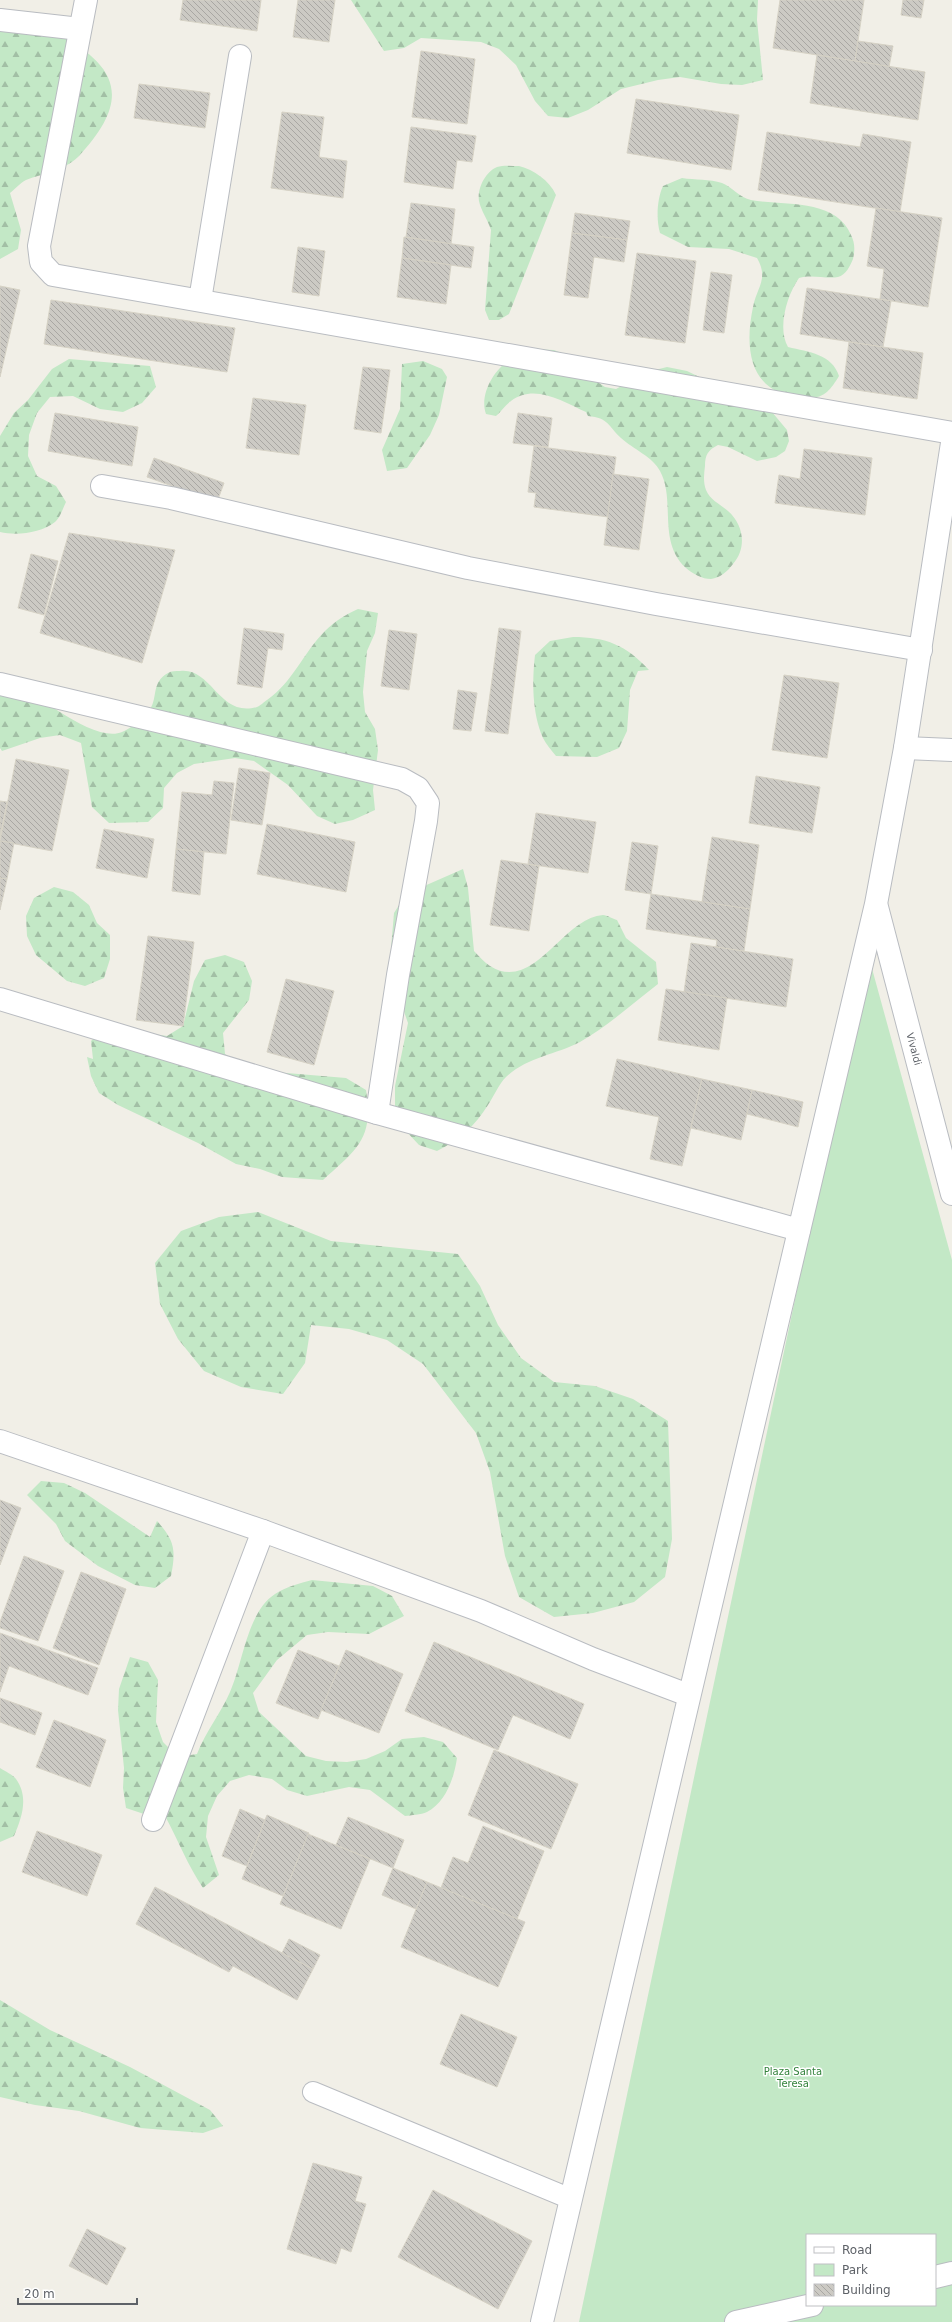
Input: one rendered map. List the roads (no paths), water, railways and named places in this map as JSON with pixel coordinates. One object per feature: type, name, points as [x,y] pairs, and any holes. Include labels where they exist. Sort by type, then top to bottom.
[{"type":"street","points":[[86,0],[39,246],[41,262],[53,274],[952,433]]},
{"type":"street","points":[[0,20],[80,29]]},
{"type":"street","points":[[200,300],[240,56]]},
{"type":"street","points":[[542,2322],[688,1695],[876,904],[905,748],[952,443]]},
{"type":"street","points":[[102,486],[171,498],[468,568],[649,603],[921,650]]},
{"type":"street","points":[[0,684],[402,779],[418,788],[428,803],[377,1113]]},
{"type":"street","points":[[905,748],[952,750]]},
{"type":"street","name":"Vivaldi","points":[[876,904],[952,1194]]},
{"type":"street","points":[[0,999],[377,1113],[799,1230]]},
{"type":"street","points":[[0,1441],[263,1531],[481,1611],[593,1658],[688,1695]]},
{"type":"street","points":[[152,1820],[263,1531]]},
{"type":"street","points":[[936,2277],[952,2273]]},
{"type":"street","points":[[736,2322],[808,2306]]},
{"type":"lane","points":[[313,2092],[571,2199]]},
{"type":"park label","name":"Plaza Santa Teresa","points":[[793,2076]]}]
